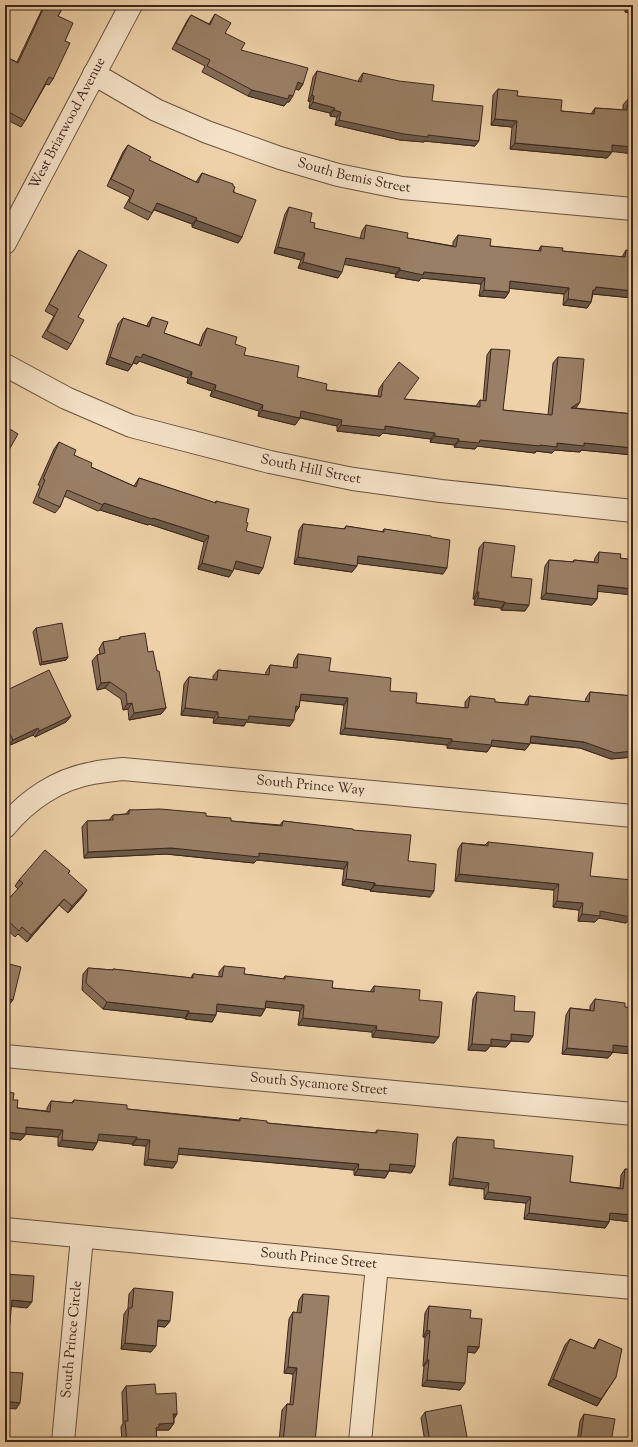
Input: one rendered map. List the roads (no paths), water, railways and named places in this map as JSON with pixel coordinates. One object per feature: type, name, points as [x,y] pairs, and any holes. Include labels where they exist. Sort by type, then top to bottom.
[{"type":"street","name":"West Briarwood Avenue","points":[[5,243],[131,5]]},
{"type":"street","name":"South Bemis Street","points":[[94,74],[156,110],[207,132],[280,158],[338,175],[402,188],[633,209]]},
{"type":"street","name":"South Hill Street","points":[[5,365],[66,398],[131,426],[270,462],[353,479],[441,491],[633,511]]},
{"type":"street","name":"South Prince Way","points":[[5,827],[14,816],[35,798],[57,785],[93,772],[123,769],[633,816]]},
{"type":"street","name":"South Sycamore Street","points":[[5,1056],[633,1114]]},
{"type":"street","name":"South Prince Street","points":[[5,1229],[633,1288]]},
{"type":"street","name":"South Prince Circle","points":[[63,1442],[82,1237]]},
{"type":"street","points":[[360,1442],[377,1265]]}]
